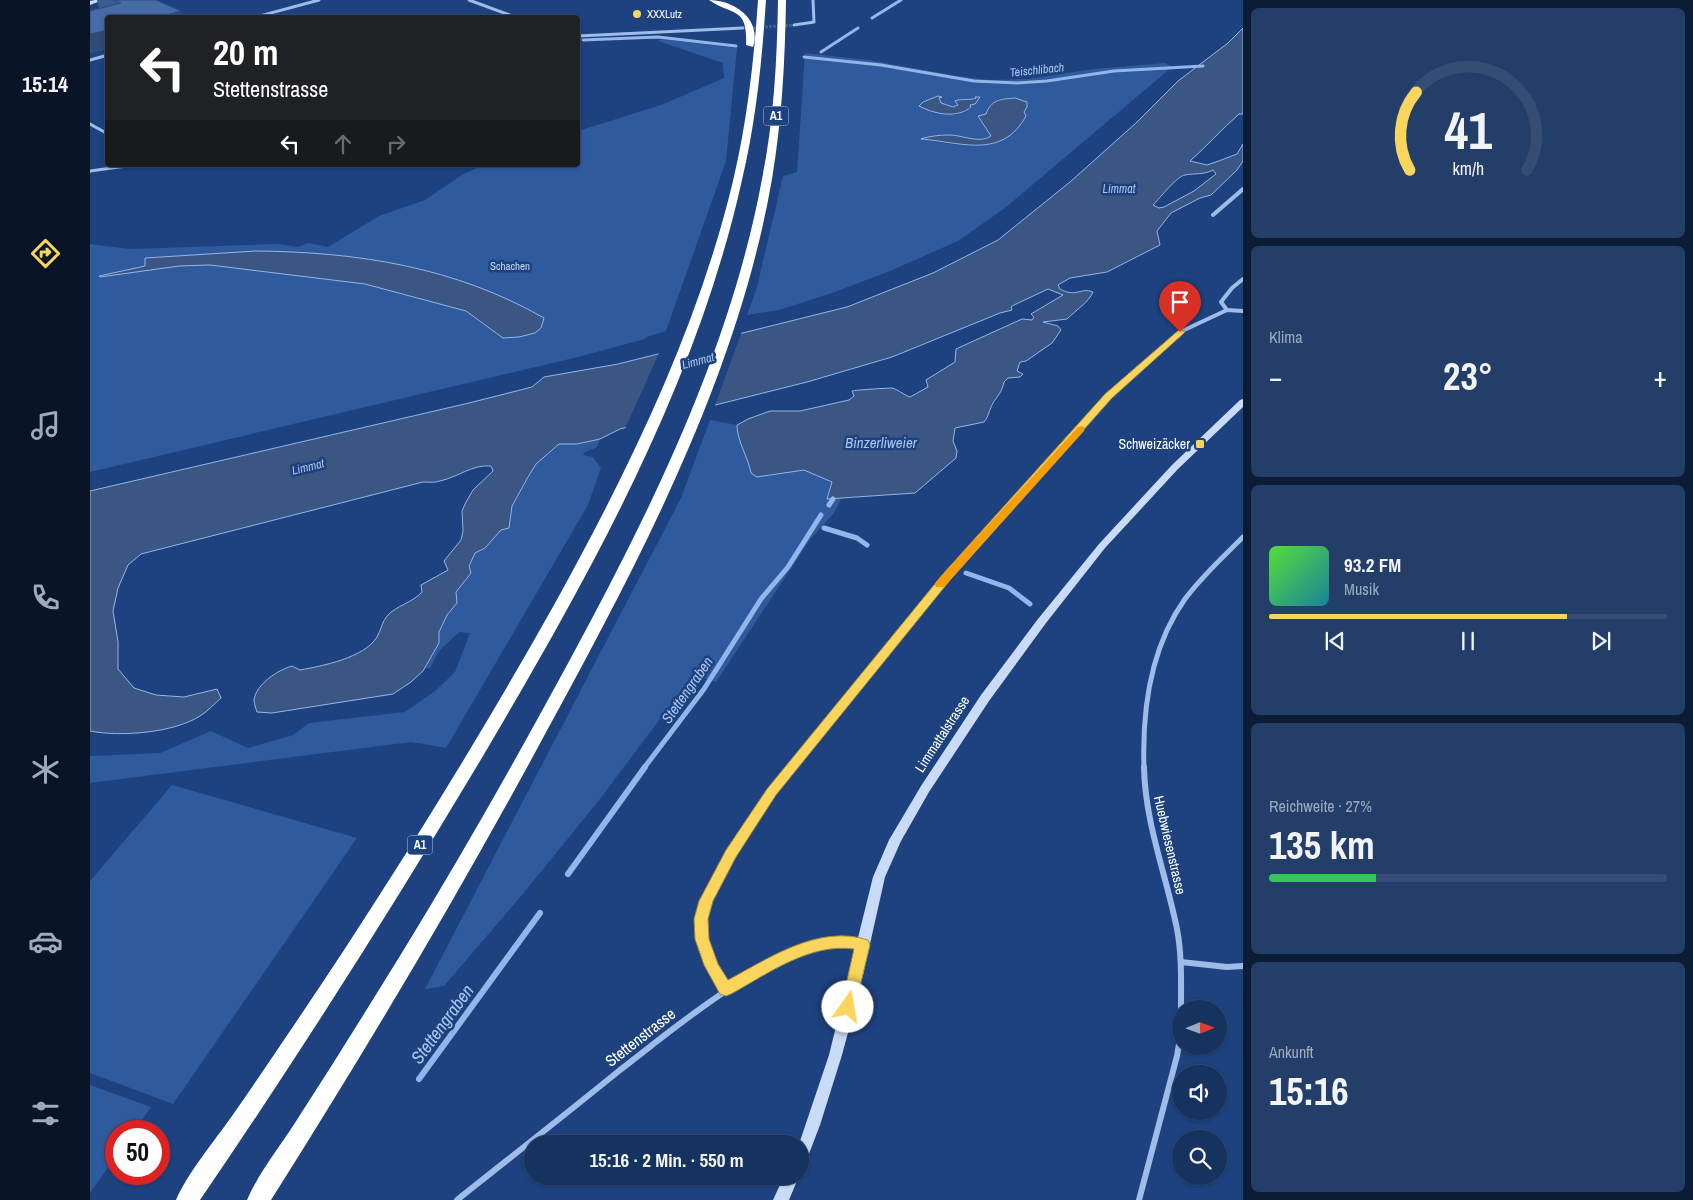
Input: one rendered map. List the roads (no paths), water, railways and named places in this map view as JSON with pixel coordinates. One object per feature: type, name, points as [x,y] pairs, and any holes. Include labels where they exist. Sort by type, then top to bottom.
[{"type":"highway","points":[[713,0],[737,10],[749,22],[751,32],[748,68],[754,86]]},
{"type":"highway","name":"A1","points":[[187,1200],[342,969],[449,799],[549,626],[628,474],[669,385],[699,310],[733,203],[743,156],[758,60],[762,0]]},
{"type":"highway","name":"A1","points":[[258,1200],[392,986],[495,812],[599,620],[674,461],[704,390],[736,301],[756,231],[771,157],[778,95],[782,0]]},
{"type":"main road","points":[[90,3],[101,0]]},
{"type":"main road","name":"Limmattalstrasse","points":[[809,1135],[823,1097],[838,1046],[879,877],[895,840],[925,788],[985,698],[1042,621],[1102,546],[1175,467],[1243,402]]},
{"type":"main road","points":[[781,1200],[788,1185]]},
{"type":"street","points":[[263,15],[319,0]]},
{"type":"street","points":[[469,0],[510,15]]},
{"type":"street","points":[[794,25],[814,22],[813,0]]},
{"type":"street","points":[[580,36],[743,28]]},
{"type":"street","points":[[90,60],[105,56]]},
{"type":"street","points":[[90,124],[105,132]]},
{"type":"street","points":[[90,171],[119,167]]},
{"type":"street","points":[[1213,215],[1243,188]]},
{"type":"street","points":[[1227,310],[1220,302],[1243,279]]},
{"type":"street","points":[[726,989],[711,965],[702,939],[701,919],[706,901],[718,877],[751,822],[782,777],[947,577],[1109,396],[1180,332],[1227,310],[1243,311]]},
{"type":"street","name":"Huebwiesenstrasse","points":[[1181,1000],[1181,962],[1171,903],[1152,831],[1144,783],[1144,730],[1149,680],[1164,638],[1184,602],[1204,576],[1243,537]]},
{"type":"street","name":"Stettenstrasse","points":[[457,1200],[670,1031],[726,989],[770,965],[815,945],[839,942],[863,945]]},
{"type":"street","points":[[1181,962],[1228,967],[1243,966]]},
{"type":"street","points":[[1139,1200],[1177,1055]]},
{"type":"water","name":"Limmat","points":[[1243,28],[1243,114],[1239,114],[1190,161],[1207,165],[1237,154],[1243,144],[1243,161],[1237,170],[1211,195],[1200,198],[1171,213],[1157,231],[1160,245],[1107,272],[1070,278],[1058,285],[1060,289],[1070,293],[1093,292],[1085,303],[1067,319],[1043,322],[1058,326],[1061,330],[1052,343],[1026,361],[1020,362],[1017,371],[1023,374],[1020,377],[1008,378],[1004,382],[984,422],[955,428],[953,441],[957,451],[956,458],[915,493],[827,499],[832,482],[804,470],[757,477],[751,473],[737,431],[737,425],[770,411],[800,411],[849,400],[854,396],[852,391],[892,388],[910,397],[928,387],[926,380],[955,362],[956,349],[1022,319],[1032,320],[1034,317],[1031,314],[1063,295],[1048,289],[1014,305],[1011,307],[1012,310],[1000,313],[892,357],[807,382],[620,429],[600,439],[577,444],[559,444],[536,464],[528,477],[512,506],[509,528],[501,530],[485,548],[475,553],[469,566],[471,573],[456,592],[457,603],[447,615],[439,632],[439,643],[423,671],[393,694],[272,713],[257,712],[254,700],[263,683],[274,674],[286,668],[292,666],[300,670],[319,666],[353,656],[363,650],[377,637],[384,621],[391,612],[418,596],[422,592],[421,585],[448,570],[444,561],[461,540],[463,531],[462,511],[473,490],[493,471],[491,466],[478,467],[438,482],[423,482],[141,554],[128,565],[118,588],[113,611],[118,642],[118,669],[134,688],[156,695],[184,697],[217,689],[221,698],[200,716],[189,722],[162,730],[116,734],[90,731],[90,491],[469,403],[532,387],[544,377],[618,364],[847,307],[933,273],[998,240],[1070,182],[1136,123],[1178,81],[1228,43]],"holes":[[[1213,170],[1216,174],[1194,191],[1164,207],[1159,208],[1153,205],[1182,176],[1206,173]]]},
{"type":"water","points":[[938,96],[942,97],[939,98],[941,103],[953,107],[958,105],[955,101],[980,97],[975,104],[970,105],[971,107],[959,113],[938,113],[919,106],[923,102]]},
{"type":"water","points":[[1015,98],[1027,102],[1024,112],[1026,116],[1016,130],[1005,139],[993,143],[965,145],[921,139],[949,135],[976,139],[991,136],[978,116],[986,114],[993,103],[997,101]]},
{"type":"water","points":[[256,251],[332,255],[405,266],[476,286],[544,318],[541,328],[535,333],[503,338],[466,311],[365,284],[210,265],[179,266],[99,276],[145,266],[145,258]]},
{"type":"waterway","points":[[872,18],[901,0]]},
{"type":"waterway","points":[[821,52],[858,28]]},
{"type":"waterway","name":"Teischlibach","points":[[583,40],[658,37],[736,46]]},
{"type":"waterway","name":"Teischlibach","points":[[804,57],[881,65],[974,81],[1017,83],[1047,81],[1114,71],[1203,66]]},
{"type":"waterway","name":"Stettengraben","points":[[829,505],[833,499]]},
{"type":"waterway","name":"Stettengraben","points":[[644,768],[704,689],[761,599],[788,567],[821,515]]},
{"type":"waterway","points":[[824,528],[857,538],[867,545]]},
{"type":"waterway","points":[[966,573],[1009,588],[1030,604]]},
{"type":"waterway","name":"Stettengraben","points":[[568,874],[645,767]]},
{"type":"waterway","name":"Stettengraben","points":[[419,1079],[540,913]]},
{"type":"tunnel","points":[[749,28],[794,25]]},
{"type":"place","name":"XXXLutz","points":[[637,14]]},
{"type":"place","name":"Schweizäcker","points":[[1200,444]]},
{"type":"park label","name":"Schachen","points":[[510,266]]},
{"type":"water label","name":"Binzerliweier","points":[[881,442]]}]
